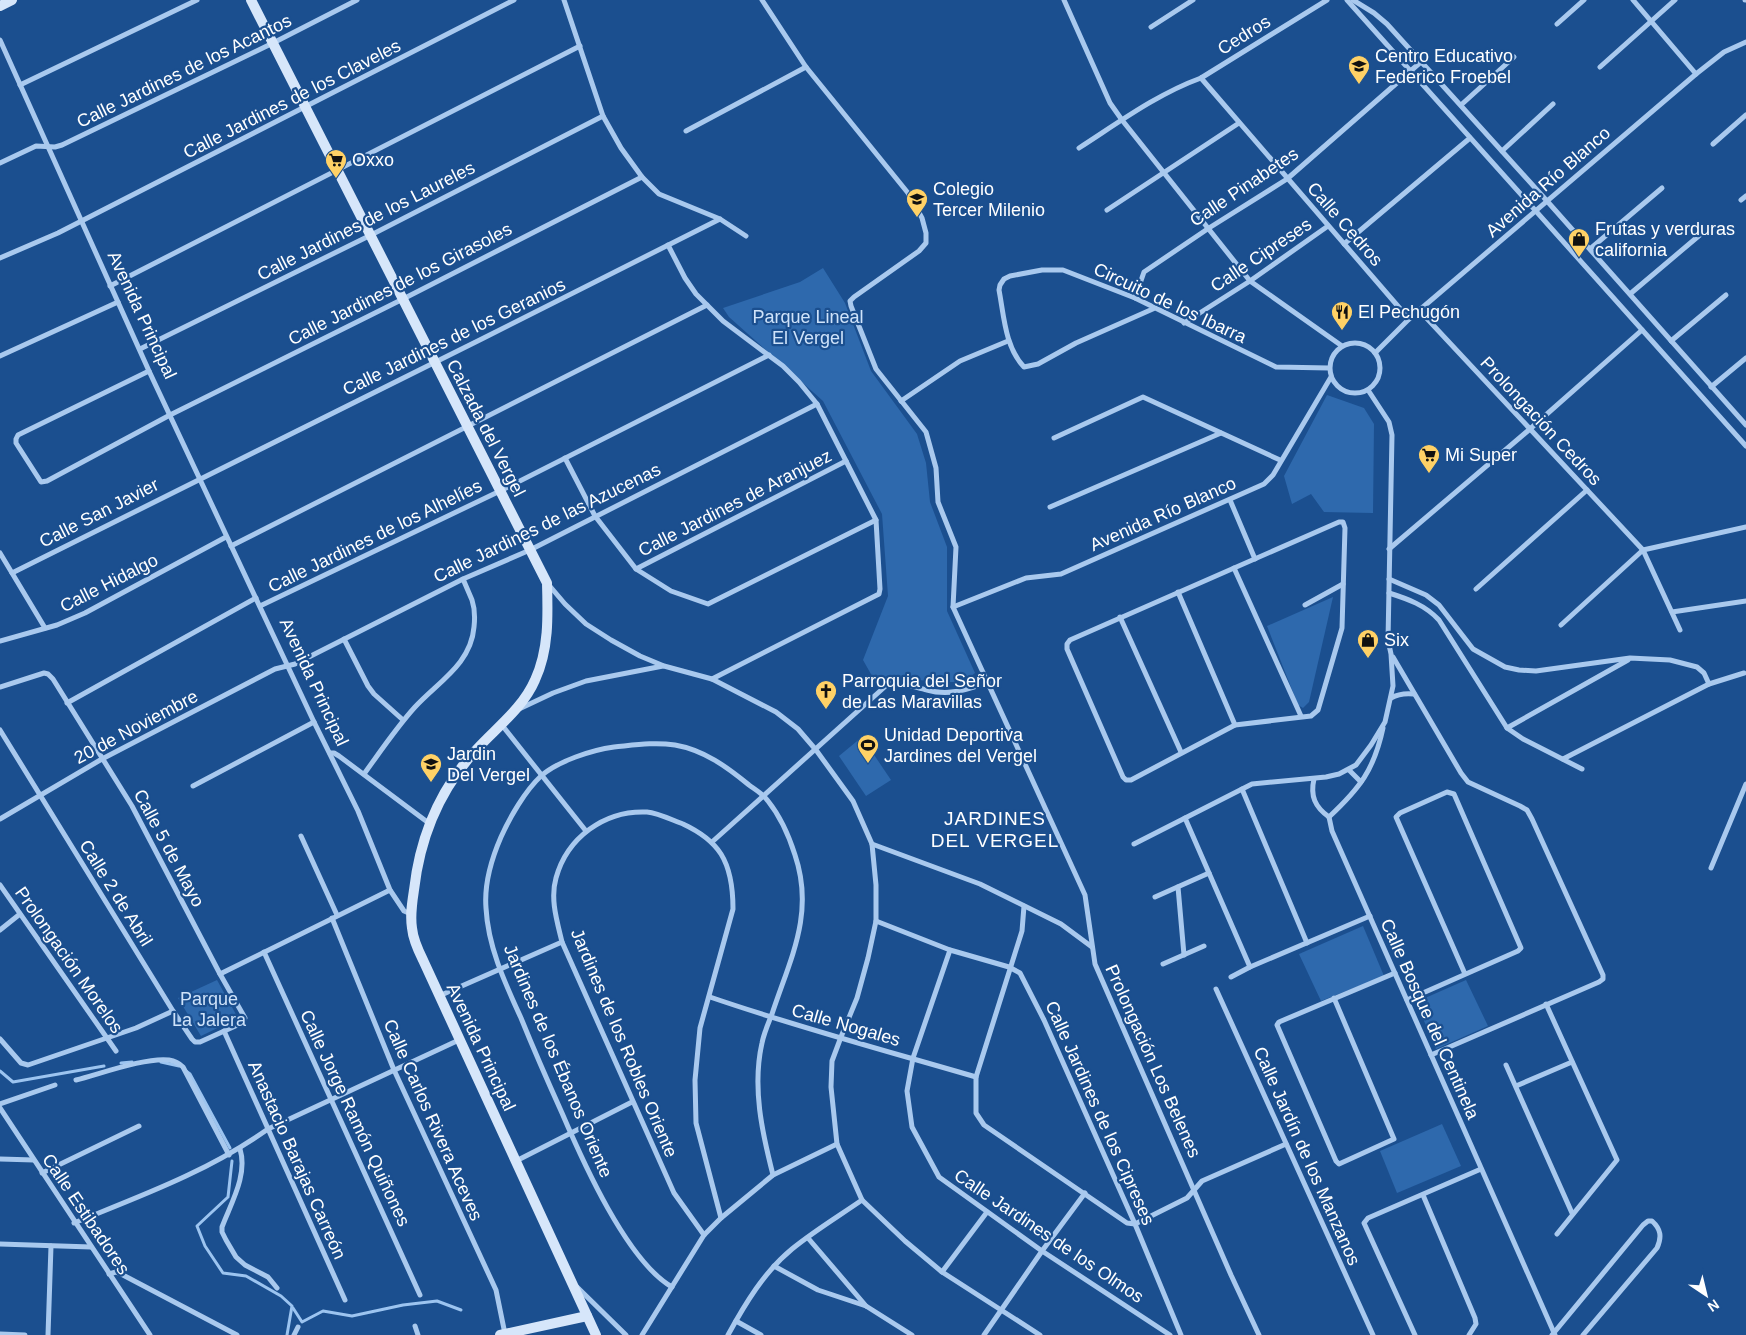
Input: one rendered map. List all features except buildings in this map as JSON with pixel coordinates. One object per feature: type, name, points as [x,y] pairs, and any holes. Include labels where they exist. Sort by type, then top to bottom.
[{"type":"street","points":[[0,6],[12,0]]},
{"type":"street","points":[[20,85],[197,0]]},
{"type":"street","name":"Calzada del Vergel","points":[[251,0],[547,583],[586,624],[632,652],[664,666],[712,679],[776,712],[798,729],[816,750],[852,801],[872,844],[876,885],[876,920],[857,998],[832,1061],[831,1087],[837,1144],[862,1200]]},
{"type":"street","name":"Calle Jardines de los Acantos","points":[[0,163],[36,146],[55,147],[62,145],[273,43],[357,0]]},
{"type":"street","name":"Calle Jardines de los Claveles","points":[[0,258],[81,222],[514,0]]},
{"type":"street","points":[[564,0],[603,116],[621,148],[642,177],[658,194],[720,219],[746,236]]},
{"type":"street","name":"Prolongación Los Belenes","points":[[762,0],[806,67],[908,192],[922,218],[926,233],[926,243],[919,251],[850,301],[876,369],[926,432],[936,468],[938,502],[956,547],[953,607],[1085,895],[1095,964],[1259,1335]]},
{"type":"street","points":[[1064,0],[1110,103],[1164,174],[1250,281],[1342,346]]},
{"type":"street","points":[[1151,27],[1193,0]]},
{"type":"street","name":"Cedros","points":[[1079,148],[1182,85],[1201,78],[1327,0]]},
{"type":"street","points":[[1348,0],[1746,446]]},
{"type":"street","points":[[1353,0],[1387,24],[1422,61],[1746,426]]},
{"type":"street","points":[[1556,24],[1584,0]]},
{"type":"street","points":[[1633,0],[1696,74]]},
{"type":"street","points":[[1600,67],[1676,0]]},
{"type":"street","points":[[1745,43],[1746,37]]},
{"type":"street","name":"Avenida Principal","points":[[0,40],[110,286],[226,537],[358,811],[390,890],[404,910],[411,914],[412,930],[416,945],[596,1335]]},
{"type":"street","name":"Avenida Río Blanco","points":[[1376,353],[1419,310],[1696,74],[1724,52],[1745,43]]},
{"type":"street","points":[[110,286],[580,46]]},
{"type":"street","points":[[1460,105],[1514,57]]},
{"type":"street","name":"Calle Pinabetes","points":[[1135,298],[1144,272],[1208,228],[1287,179],[1422,61]]},
{"type":"street","points":[[686,131],[806,67]]},
{"type":"street","name":"Calle Cedros","points":[[1201,78],[1409,319]]},
{"type":"street","points":[[1502,151],[1553,104]]},
{"type":"street","points":[[1713,144],[1746,115]]},
{"type":"street","name":"Calle Jardines de los Laureles","points":[[140,349],[371,235],[603,116]]},
{"type":"street","points":[[1107,210],[1239,123]]},
{"type":"street","points":[[1344,244],[1470,138]]},
{"type":"street","name":"Calle Jardines de los Girasoles","points":[[149,371],[18,435],[16,443],[41,482],[642,177]]},
{"type":"street","points":[[1590,249],[1662,188]]},
{"type":"street","name":"Calle Jardines de los Geranios","points":[[199,478],[720,219]]},
{"type":"street","name":"Calle Cipreses","points":[[1184,323],[1250,281],[1328,226]]},
{"type":"street","points":[[1630,294],[1701,234]]},
{"type":"street","points":[[668,246],[685,278],[707,305],[723,321],[768,355],[799,382],[817,404],[876,520],[879,594],[712,679]]},
{"type":"street","name":"Circuito de los Ibarra","points":[[1155,308],[1076,343],[1038,364],[1024,367],[1016,359],[1008,341],[999,290],[1004,279],[1010,276],[1042,270],[1063,270],[1135,298],[1276,367],[1330,368]]},
{"type":"street","points":[[1672,341],[1726,295]]},
{"type":"street","points":[[0,356],[118,302]]},
{"type":"street","points":[[231,546],[707,305]]},
{"type":"street","name":"Prolongación Cedros","points":[[1419,310],[1643,550]]},
{"type":"street","points":[[1389,549],[1530,429],[1642,330]]},
{"type":"street","points":[[901,400],[960,360],[1008,341]]},
{"type":"street","points":[[1353,343],[1362,344],[1370,347],[1376,353],[1380,362],[1380,373],[1375,383],[1368,390],[1358,393],[1347,392],[1339,388],[1330,377],[1333,356],[1342,346],[1353,343]]},
{"type":"street","name":"Calle Jardines de los Alhelíes","points":[[260,606],[500,491],[768,355]]},
{"type":"street","points":[[1711,386],[1746,358]]},
{"type":"street","name":"Avenida Río Blanco","points":[[953,607],[1026,578],[1061,574],[1264,484],[1273,475],[1330,377]]},
{"type":"street","points":[[1368,390],[1389,422],[1392,435],[1388,640],[1392,654],[1414,694],[1468,782],[1527,810],[1603,975],[1603,979],[1599,982],[1431,1054]]},
{"type":"street","points":[[1054,438],[1143,397],[1280,460]]},
{"type":"street","name":"Calle Jardines de las Azucenas","points":[[288,666],[462,579],[530,550],[817,404]]},
{"type":"street","points":[[1050,507],[1221,433]]},
{"type":"street","points":[[565,458],[595,516],[636,570],[671,591],[708,604],[876,520]]},
{"type":"street","name":"Calle Jardines de Aranjuez","points":[[636,570],[846,461]]},
{"type":"street","name":"Calle San Javier","points":[[12,573],[199,478]]},
{"type":"street","points":[[1476,589],[1587,490]]},
{"type":"street","points":[[1230,500],[1255,559]]},
{"type":"street","points":[[1343,522],[1345,528],[1342,628],[1318,710],[1311,716],[1235,725],[1130,780],[1126,780],[1123,777],[1067,648],[1067,644],[1070,640],[1120,617],[1255,559],[1343,522]]},
{"type":"street","points":[[1561,625],[1643,550],[1746,527]]},
{"type":"street","name":"Calle Hidalgo","points":[[0,640],[45,628],[85,613],[226,537]]},
{"type":"street","points":[[1643,550],[1680,630]]},
{"type":"street","points":[[0,552],[45,628]]},
{"type":"street","points":[[1234,568],[1301,716]]},
{"type":"street","points":[[364,774],[403,720],[423,698],[461,663],[469,649],[474,634],[475,617],[472,602],[462,579]]},
{"type":"street","points":[[1390,579],[1426,595],[1439,605],[1473,648],[1504,667],[1536,671],[1630,658],[1670,660],[1697,667],[1704,673],[1708,684]]},
{"type":"street","points":[[411,914],[416,875],[430,824],[446,788],[460,769],[514,711],[526,696],[535,680],[542,658],[547,628],[547,583]]},
{"type":"street","points":[[1306,605],[1342,584]]},
{"type":"street","points":[[1178,592],[1235,725]]},
{"type":"street","points":[[1389,593],[1413,601],[1433,614],[1507,728],[1582,769]]},
{"type":"street","points":[[67,703],[256,598]]},
{"type":"street","points":[[1672,612],[1746,601]]},
{"type":"street","points":[[1120,617],[1182,752]]},
{"type":"street","points":[[344,639],[371,690],[381,702],[403,720]]},
{"type":"street","points":[[1462,656],[1473,648]]},
{"type":"street","points":[[1328,817],[1351,796],[1372,765],[1391,698],[1393,686],[1392,654]]},
{"type":"street","points":[[1507,728],[1630,658]]},
{"type":"street","name":"20 de Noviembre","points":[[0,820],[102,759],[274,668],[288,666]]},
{"type":"street","points":[[514,711],[553,693],[586,681],[664,666]]},
{"type":"street","name":"Calle 5 de Mayo","points":[[0,687],[44,673],[48,674],[67,703],[132,806],[245,1018],[242,1023],[224,1031]]},
{"type":"street","points":[[1563,759],[1708,684],[1744,673]]},
{"type":"street","points":[[721,1218],[696,1123],[695,1080],[698,1042],[704,1012],[710,997],[732,909],[733,892],[729,873],[722,856],[712,842],[888,683],[898,682],[929,691],[945,693],[966,691],[988,682]]},
{"type":"street","points":[[1391,698],[1397,694],[1414,694]]},
{"type":"street","points":[[193,786],[314,722]]},
{"type":"street","points":[[1134,844],[1252,784],[1314,779],[1349,770],[1361,759],[1384,722]]},
{"type":"street","points":[[501,724],[586,831]]},
{"type":"street","name":"Calle 2 de Abril","points":[[0,730],[173,1011],[195,1042],[224,1031]]},
{"type":"street","points":[[542,776],[559,765],[599,749],[649,743],[677,746],[704,753],[732,770],[764,796],[782,823],[796,856],[804,888],[801,923],[794,956],[762,1040],[758,1060],[760,1124],[773,1175]]},
{"type":"street","points":[[330,754],[334,753],[364,774],[430,824]]},
{"type":"street","points":[[1349,770],[1361,782]]},
{"type":"street","name":"Jardines de los Ébanos Oriente","points":[[542,776],[508,822],[495,852],[487,879],[486,908],[490,935],[499,969],[570,1132],[607,1207],[649,1268],[661,1280],[672,1287]]},
{"type":"street","name":"Calle Bosque del Centinela","points":[[1314,779],[1312,790],[1314,801],[1328,817],[1332,830],[1553,1334]]},
{"type":"street","points":[[1711,868],[1746,784]]},
{"type":"street","points":[[1242,789],[1307,943]]},
{"type":"street","points":[[1407,1000],[1518,951],[1521,948],[1454,794],[1447,792],[1396,817],[1465,974]]},
{"type":"street","name":"Jardines de los Robles Oriente","points":[[704,1235],[674,1193],[632,1102],[562,942],[556,916],[554,895],[556,879],[564,856],[576,840],[601,822],[618,816],[648,812],[693,829],[712,842]]},
{"type":"street","points":[[1185,818],[1250,966]]},
{"type":"street","name":"Calle Carlos Rivera Aceves","points":[[301,836],[335,917],[394,1070],[496,1290],[504,1335]]},
{"type":"street","points":[[872,844],[980,884],[1061,924],[1092,947]]},
{"type":"street","points":[[1155,897],[1209,873]]},
{"type":"street","name":"Prolongación Morelos","points":[[0,885],[116,1051]]},
{"type":"street","points":[[1178,887],[1184,955]]},
{"type":"street","points":[[220,974],[390,890]]},
{"type":"street","points":[[1024,906],[1022,931],[1009,967],[976,1077],[976,1114],[984,1125],[1127,1223],[1135,1224],[1187,1198],[1202,1181],[1286,1144]]},
{"type":"street","points":[[0,930],[20,914]]},
{"type":"street","points":[[1232,977],[1250,966],[1370,916]]},
{"type":"street","points":[[876,920],[950,950],[1009,967]]},
{"type":"street","points":[[439,996],[562,942]]},
{"type":"street","points":[[1162,964],[1204,946]]},
{"type":"street","name":"Calle Jardines de los Olmos","points":[[950,950],[913,1058],[906,1091],[912,1127],[939,1177],[1042,1251],[1170,1335]]},
{"type":"street","name":"Calle Jorge Ramón Quiñones","points":[[264,952],[420,1295]]},
{"type":"street","name":"Calle Jardines de los Cipreses","points":[[1009,967],[1020,973],[1044,1020],[1135,1224],[1181,1335]]},
{"type":"street","points":[[1334,998],[1394,1139],[1342,1164],[1336,1161],[1277,1024],[1334,998],[1395,973]]},
{"type":"street","name":"Calle Jardín de los Manzanos","points":[[1216,989],[1373,1335]]},
{"type":"street","name":"Calle Nogales","points":[[710,997],[770,1018],[976,1077]]},
{"type":"street","points":[[1546,1004],[1617,1160],[1572,1213],[1557,1234]]},
{"type":"street","points":[[0,1039],[24,1065],[136,1028],[173,1011]]},
{"type":"street","name":"Anastacio Barajas Carreón","points":[[224,1031],[345,1300]]},
{"type":"street","points":[[74,1223],[173,1184],[240,1149],[268,1129],[459,1040]]},
{"type":"street","points":[[76,1080],[150,1061],[169,1060],[178,1062],[183,1067],[229,1155]]},
{"type":"street","points":[[1516,1086],[1572,1062]]},
{"type":"street","points":[[1506,1064],[1572,1213]]},
{"type":"street","points":[[0,1104],[55,1085]]},
{"type":"street","points":[[516,1161],[632,1102]]},
{"type":"street","name":"Calle Estibadores","points":[[0,1108],[74,1223],[150,1335]]},
{"type":"street","points":[[42,1173],[139,1126]]},
{"type":"street","points":[[642,1335],[704,1235],[721,1218],[773,1175],[837,1144]]},
{"type":"street","points":[[240,1149],[242,1160],[240,1177],[235,1196],[222,1227],[222,1232],[236,1257],[245,1265],[268,1277],[277,1288]]},
{"type":"street","points":[[0,1159],[34,1160]]},
{"type":"street","points":[[1415,1335],[1364,1223],[1368,1218],[1481,1168]]},
{"type":"street","points":[[984,1335],[1085,1193]]},
{"type":"street","points":[[1422,1195],[1475,1318],[1476,1324],[1469,1335]]},
{"type":"street","points":[[728,1335],[753,1293],[774,1266],[792,1248],[862,1200],[905,1241],[942,1272],[1040,1335]]},
{"type":"street","points":[[942,1272],[987,1212]]},
{"type":"street","points":[[1553,1334],[1643,1225],[1648,1221],[1652,1221],[1657,1225],[1660,1232],[1658,1248],[1583,1335]]},
{"type":"street","points":[[808,1238],[866,1306]]},
{"type":"street","points":[[0,1244],[91,1248]]},
{"type":"street","points":[[48,1335],[51,1246]]},
{"type":"street","points":[[774,1266],[818,1290],[866,1306],[912,1335]]},
{"type":"street","points":[[109,1274],[116,1272],[121,1274],[237,1335]]},
{"type":"street","points":[[571,1281],[626,1335]]},
{"type":"street","points":[[504,1335],[587,1316]]},
{"type":"street","points":[[736,1321],[761,1335]]},
{"type":"street","points":[[415,1326],[418,1335]]},
{"type":"street","points":[[294,1335],[298,1327]]},
{"type":"street","points":[[0,1334],[25,1335]]},
{"type":"green space","name":"Parque Lineal El Vergel","points":[[823,268],[845,303],[871,371],[917,434],[926,463],[930,502],[947,547],[947,611],[975,673],[963,682],[937,682],[893,677],[876,683],[863,660],[888,596],[882,514],[823,401],[729,317],[723,308],[800,282]]},
{"type":"green space","points":[[1327,395],[1364,408],[1374,424],[1373,513],[1324,512],[1311,494],[1292,504],[1284,476]]},
{"type":"green space","points":[[1333,597],[1309,702],[1303,708],[1298,705],[1267,626]]},
{"type":"green space","points":[[862,737],[891,780],[866,796],[839,756]]},
{"type":"green space","points":[[1363,926],[1384,976],[1321,1001],[1299,954]]},
{"type":"green space","name":"Parque La Jalera","points":[[217,980],[238,1018],[201,1036],[178,998]]},
{"type":"green space","points":[[1466,980],[1488,1026],[1436,1049],[1416,1002]]},
{"type":"green space","points":[[1442,1124],[1461,1166],[1397,1193],[1380,1151]]},
{"type":"waterway","points":[[121,1063],[132,1062]]},
{"type":"waterway","points":[[161,1062],[179,1066]]},
{"type":"waterway","points":[[0,1071],[13,1082],[104,1066]]},
{"type":"waterway","points":[[186,1071],[190,1074],[230,1148]]},
{"type":"waterway","points":[[232,1161],[228,1197],[197,1226],[205,1246],[223,1273],[246,1276],[281,1296],[292,1306],[287,1335]]},
{"type":"waterway","points":[[293,1308],[302,1322],[323,1311],[352,1316],[403,1305],[437,1301],[461,1310]]},
{"type":"place","name":"Centro Educativo Federico Froebel","points":[[1359,85]]},
{"type":"place","name":"Oxxo","points":[[336,179]]},
{"type":"place","name":"Colegio Tercer Milenio","points":[[917,218]]},
{"type":"place","name":"Frutas y verduras california","points":[[1579,258]]},
{"type":"place","name":"El Pechugón","points":[[1342,331]]},
{"type":"place","name":"Mi Super","points":[[1429,474]]},
{"type":"place","name":"Six","points":[[1368,659]]},
{"type":"place","name":"Parroquia del Señor de Las Maravillas","points":[[826,710]]},
{"type":"place","name":"Unidad Deportiva Jardines del Vergel","points":[[868,764]]},
{"type":"place","name":"Jardin Del Vergel","points":[[431,783]]},
{"type":"district","name":"JARDINES DEL VERGEL","points":[[995,829]]}]
